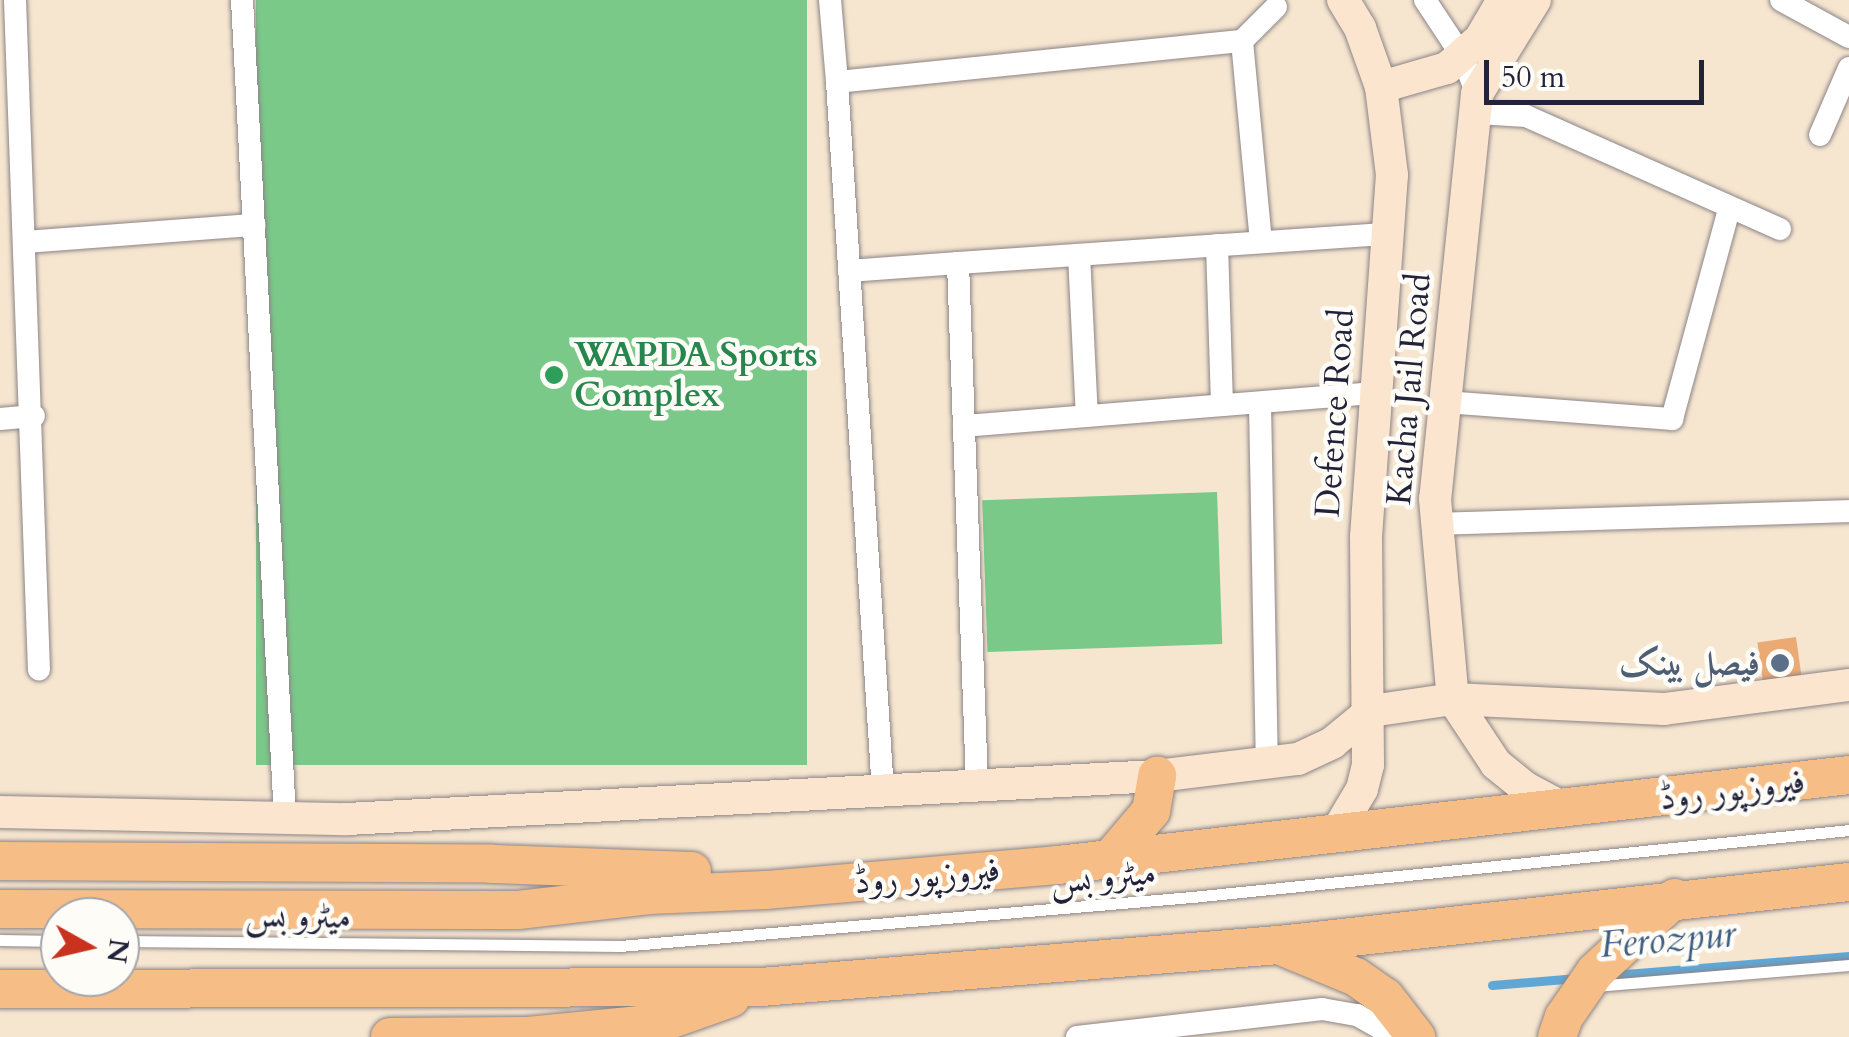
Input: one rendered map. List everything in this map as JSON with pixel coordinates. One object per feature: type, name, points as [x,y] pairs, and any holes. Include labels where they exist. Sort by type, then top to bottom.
[{"type":"main road","name":"فیروزپور روڈ","points":[[0,908],[518,910],[649,895],[766,890],[1111,858],[1567,810],[1849,775]]},
{"type":"main road","points":[[1111,858],[1151,811],[1157,776]]},
{"type":"main road","points":[[0,861],[295,862],[722,872],[766,890]]},
{"type":"main road","points":[[0,989],[761,988],[1278,945],[1675,898],[1849,882]]},
{"type":"main road","points":[[1557,1037],[1585,986],[1675,898]]},
{"type":"main road","points":[[1278,945],[1356,977],[1385,996],[1416,1037]]},
{"type":"main road","points":[[390,1037],[528,1036],[660,1023],[761,988]]},
{"type":"street","points":[[16,0],[9,76],[26,242],[39,670]]},
{"type":"street","points":[[242,0],[285,818]]},
{"type":"street","points":[[830,0],[884,792]]},
{"type":"street","name":"Defence Road","points":[[1336,833],[1362,789],[1371,711],[1364,621],[1374,393],[1392,175],[1381,87],[1360,28],[1343,0]]},
{"type":"street","points":[[1426,0],[1462,56],[1477,104],[1526,116],[1780,229]]},
{"type":"street","points":[[1381,87],[1431,75],[1462,56],[1480,38],[1504,0]]},
{"type":"street","name":"Kacha Jail Road","points":[[1535,0],[1477,104],[1435,499],[1452,699],[1496,764],[1526,788],[1567,810]]},
{"type":"street","points":[[1781,0],[1849,37]]},
{"type":"street","points":[[837,82],[1242,42],[1276,7]]},
{"type":"street","points":[[1242,42],[1262,242]]},
{"type":"street","points":[[1820,135],[1849,68]]},
{"type":"street","points":[[1446,402],[1672,418],[1728,209]]},
{"type":"street","points":[[26,242],[254,225]]},
{"type":"street","points":[[849,271],[1388,234]]},
{"type":"street","points":[[1217,246],[1222,406]]},
{"type":"street","points":[[1079,255],[1087,416]]},
{"type":"street","points":[[958,263],[977,784]]},
{"type":"street","points":[[964,426],[1374,393]]},
{"type":"street","points":[[1260,404],[1267,765]]},
{"type":"street","points":[[0,419],[34,416]]},
{"type":"street","points":[[1437,524],[1849,512]]},
{"type":"street","points":[[0,812],[346,819],[1157,776],[1267,765],[1298,758],[1332,744],[1371,711],[1452,699],[1664,708],[1849,685]]},
{"type":"street","points":[[1077,1037],[1159,1033],[1322,1009],[1357,1015],[1396,1037]]},
{"type":"lane","name":"میٹرو بس","points":[[140,942],[638,944],[1192,897],[1849,830]]},
{"type":"lane","points":[[0,940],[40,940]]},
{"type":"lane","points":[[1585,986],[1849,965]]},
{"type":"green space","name":"WAPDA Sports Complex","points":[[256,0],[807,0],[807,765],[256,765]]},
{"type":"green space","points":[[1217,492],[1222,644],[987,652],[982,500]]},
{"type":"building","name":"فیصل بینک","points":[[1796,637],[1802,681],[1764,686],[1757,642]]},
{"type":"waterway","name":"Ferozpur","points":[[1613,975],[1849,956]]},
{"type":"waterway","name":"Ferozpur","points":[[1492,985],[1577,978]]},
{"type":"place","name":"WAPDA Sports Complex","points":[[554,375]]},
{"type":"place","name":"فیصل بینک","points":[[1780,663]]}]
